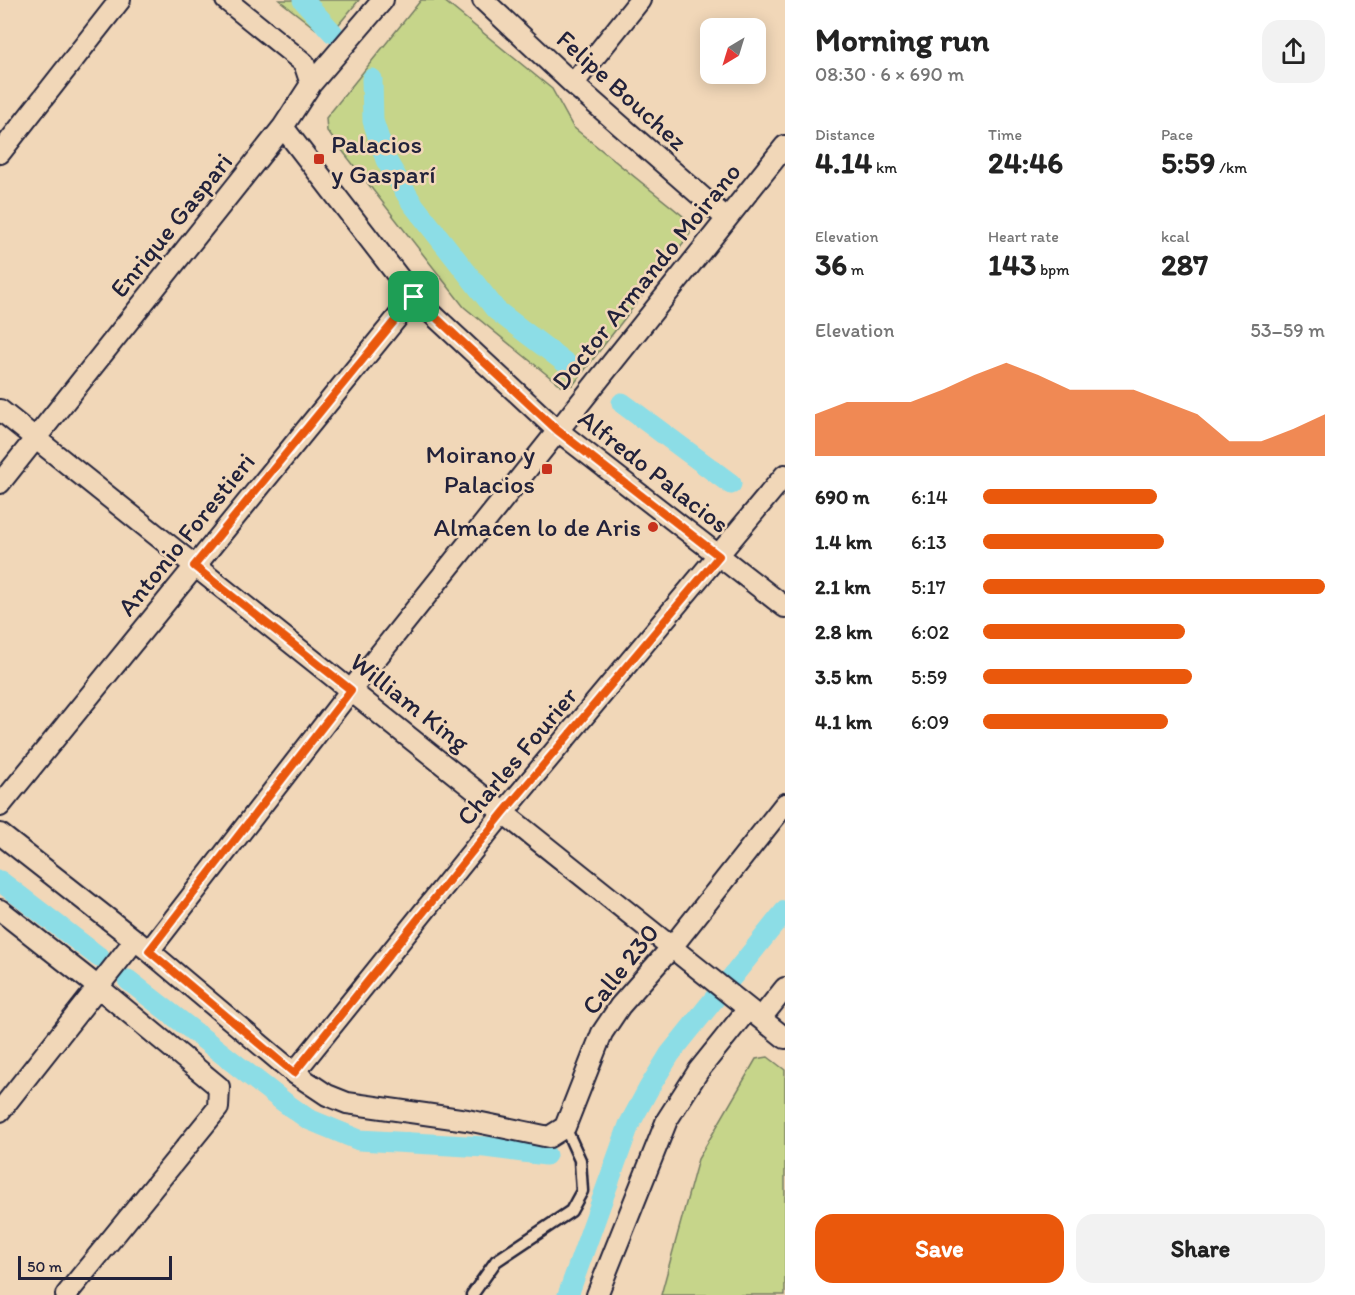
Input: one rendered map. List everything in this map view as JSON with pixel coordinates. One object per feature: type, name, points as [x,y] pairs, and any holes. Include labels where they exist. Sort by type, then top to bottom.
[{"type":"street","points":[[0,153],[120,0]]},
{"type":"street","points":[[226,0],[304,63],[311,84]]},
{"type":"street","name":"Enrique Gaspari","points":[[0,483],[283,127],[311,84],[384,0]]},
{"type":"street","name":"Felipe Bouchez","points":[[483,0],[573,84],[726,218]]},
{"type":"street","points":[[573,84],[640,0]]},
{"type":"street","name":"Alfredo Palacios","points":[[283,127],[414,297],[557,430],[785,607]]},
{"type":"street","name":"Doctor Armando Moirano","points":[[0,1111],[98,987],[142,946],[351,690],[785,146]]},
{"type":"street","name":"Antonio Forestieri","points":[[0,806],[414,297]]},
{"type":"street","name":"William King","points":[[0,410],[785,1038]]},
{"type":"street","name":"Charles Fourier","points":[[294,1073],[504,812],[785,475]]},
{"type":"street","name":"Calle 230","points":[[565,1127],[602,1033],[620,1006],[671,948],[785,804]]},
{"type":"street","points":[[0,834],[142,946],[294,1073],[327,1095],[347,1103],[466,1120],[549,1137],[565,1127]]},
{"type":"street","points":[[0,910],[219,1087],[218,1108],[66,1295]]},
{"type":"street","points":[[597,1295],[667,1120],[699,1070],[754,1013],[785,988]]},
{"type":"lane","points":[[472,1295],[496,1261],[571,1211],[582,1191],[580,1160],[565,1127]]},
{"type":"green space","points":[[279,0],[359,0],[339,24],[316,29]]},
{"type":"green space","points":[[421,0],[443,0],[552,89],[573,127],[689,221],[690,234],[573,385],[561,386],[464,307],[327,131],[326,118]]},
{"type":"green space","points":[[768,1057],[785,1070],[785,1295],[661,1295],[698,1159],[756,1059]]},
{"type":"waterway","points":[[303,0],[333,33]]},
{"type":"waterway","points":[[372,79],[373,121],[386,160],[412,203],[496,310],[571,367]]},
{"type":"waterway","points":[[622,403],[731,484]]},
{"type":"waterway","points":[[0,881],[99,957]]},
{"type":"waterway","points":[[568,1295],[629,1125],[649,1088],[670,1054],[785,911]]},
{"type":"waterway","points":[[128,980],[308,1119],[359,1140],[485,1147],[546,1155]]},
{"type":"place","name":"Palacios y Gasparí","points":[[319,159]]},
{"type":"place","name":"Moirano y Palacios","points":[[547,469]]},
{"type":"place","name":"Almacen lo de Aris","points":[[653,527]]},
{"type":"route","points":[[414,297],[557,430],[719,556],[504,812],[294,1073],[149,951],[351,690],[194,566],[414,297]]}]
